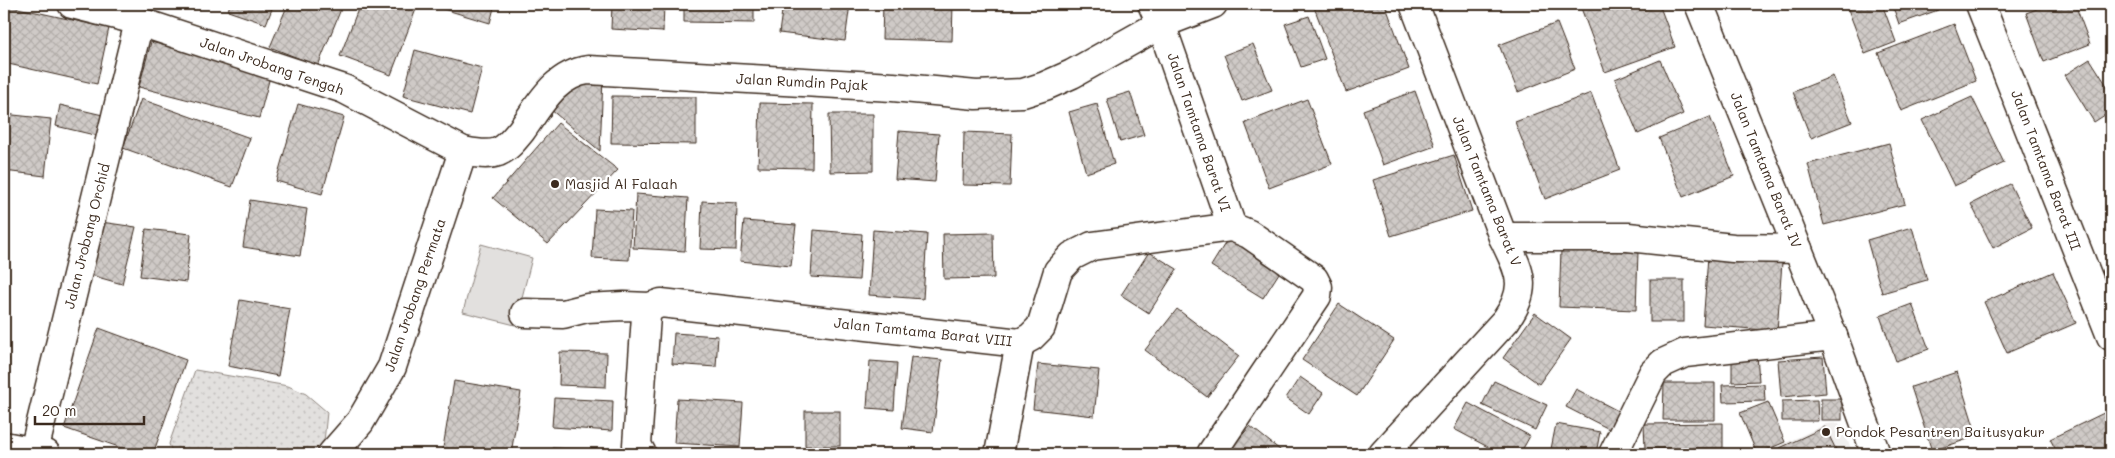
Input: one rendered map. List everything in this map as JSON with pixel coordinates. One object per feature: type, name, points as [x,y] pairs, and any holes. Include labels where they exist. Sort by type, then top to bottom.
[{"type":"street","name":"Jalan Jrobang Tengah","points":[[72,4],[133,15],[344,89],[463,151]]},
{"type":"street","name":"Jalan Rumdin Pajak","points":[[463,151],[482,154],[498,152],[511,143],[554,86],[564,77],[575,72],[588,70],[893,87],[976,95],[1022,93],[1045,86],[1072,74],[1157,14],[1212,4]]},
{"type":"street","name":"Jalan Tamtama Barat V","points":[[1383,454],[1506,320],[1514,308],[1519,294],[1519,270],[1504,237],[1414,4]]},
{"type":"street","name":"Jalan Tamtama Barat IV","points":[[1699,4],[1833,336],[1876,454]]},
{"type":"street","name":"Jalan Tamtama Barat III","points":[[1980,4],[2111,336]]},
{"type":"street","name":"Jalan Tamtama Barat VI","points":[[1157,14],[1232,226],[1249,234],[1317,282],[1318,292],[1211,454]]},
{"type":"street","name":"Jalan Jrobang Orchid","points":[[40,452],[133,15]]},
{"type":"street","name":"Jalan Jrobang Permata","points":[[332,454],[360,422],[392,367],[463,151]]},
{"type":"street","name":"Jalan Tamtama Barat VIII","points":[[526,313],[563,314],[586,308],[650,307],[661,303],[1020,343],[1031,337],[1041,327],[1058,271],[1072,256],[1092,246],[1232,226]]},
{"type":"street","points":[[1504,237],[1628,237],[1733,248],[1798,249]]},
{"type":"street","points":[[642,454],[638,445],[646,316],[650,307]]},
{"type":"street","points":[[1613,454],[1653,373],[1663,363],[1685,353],[1833,336]]},
{"type":"street","points":[[999,454],[1020,343]]},
{"type":"street","points":[[4,446],[40,452]]},
{"type":"shaded area","points":[[481,244],[532,258],[515,325],[463,312]]},
{"type":"shaded area","points":[[195,370],[288,386],[306,394],[327,412],[324,442],[310,454],[173,454],[169,444]]},
{"type":"shaded area","name":"Pondok Pesantren Baitusyakur","points":[[1839,423],[1854,454],[1761,454],[1826,424]]},
{"type":"building","points":[[230,4],[274,4],[266,24],[228,11]]},
{"type":"building","points":[[288,4],[343,4],[318,66],[270,47]]},
{"type":"building","points":[[360,4],[418,4],[391,75],[340,56]]},
{"type":"building","points":[[442,4],[495,4],[490,23],[440,8]]},
{"type":"building","points":[[612,4],[664,4],[663,32],[611,29]]},
{"type":"building","points":[[684,4],[754,4],[754,23],[684,22]]},
{"type":"building","points":[[783,4],[850,4],[845,41],[779,33]]},
{"type":"building","points":[[883,4],[953,4],[952,41],[882,39]]},
{"type":"building","points":[[1321,4],[1385,4],[1409,69],[1346,92],[1314,7]]},
{"type":"building","points":[[1592,4],[1659,4],[1675,47],[1605,72],[1581,8]]},
{"type":"building","points":[[1846,4],[1882,4],[1896,42],[1865,54]]},
{"type":"building","points":[[1892,4],[1935,4],[1938,10],[1899,24]]},
{"type":"building","points":[[2050,4],[2075,4],[2090,44],[2044,62],[2026,13]]},
{"type":"building","points":[[4,5],[109,28],[97,84],[4,63]]},
{"type":"building","points":[[1309,16],[1325,59],[1301,67],[1285,24]]},
{"type":"building","points":[[1557,23],[1575,69],[1518,92],[1499,45]]},
{"type":"building","points":[[1954,24],[1976,81],[1901,111],[1878,53]]},
{"type":"building","points":[[151,42],[271,73],[259,118],[139,87]]},
{"type":"building","points":[[1253,44],[1272,90],[1242,101],[1224,55]]},
{"type":"building","points":[[415,50],[482,68],[470,114],[403,96]]},
{"type":"building","points":[[2090,59],[2111,92],[2111,111],[2094,122],[2065,75]]},
{"type":"building","points":[[1660,60],[1683,114],[1638,134],[1615,79]]},
{"type":"building","points":[[1833,76],[1852,122],[1811,138],[1793,92]]},
{"type":"building","points":[[569,77],[603,77],[600,151],[550,109]]},
{"type":"building","points":[[1415,91],[1435,146],[1383,165],[1363,110]]},
{"type":"building","points":[[1130,92],[1144,135],[1120,142],[1107,99]]},
{"type":"building","points":[[1591,93],[1620,170],[1545,199],[1515,122]]},
{"type":"building","points":[[612,96],[696,97],[696,144],[611,143]]},
{"type":"building","points":[[1972,97],[2004,163],[1954,186],[1922,120]]},
{"type":"building","points":[[141,99],[250,138],[232,187],[123,148]]},
{"type":"building","points":[[1307,99],[1332,164],[1269,188],[1245,123]]},
{"type":"building","points":[[760,103],[813,104],[812,168],[758,167]]},
{"type":"building","points":[[298,104],[344,117],[322,194],[276,181]]},
{"type":"building","points":[[1097,104],[1114,164],[1086,173],[1069,112]]},
{"type":"building","points":[[60,105],[107,116],[103,137],[56,126]]},
{"type":"building","points":[[4,114],[51,119],[45,176],[4,171]]},
{"type":"building","points":[[829,114],[873,114],[873,171],[830,172]]},
{"type":"building","points":[[1710,117],[1734,176],[1683,197],[1659,138]]},
{"type":"building","name":"Masjid Al Falaah","points":[[558,123],[618,170],[548,244],[493,198]]},
{"type":"building","points":[[899,131],[939,134],[935,182],[895,179]]},
{"type":"building","points":[[964,132],[1012,134],[1010,186],[963,185]]},
{"type":"building","points":[[1889,143],[1905,204],[1824,225],[1808,164]]},
{"type":"building","points":[[1454,155],[1472,211],[1391,236],[1373,180]]},
{"type":"building","points":[[2010,184],[2032,228],[1993,248],[1971,204]]},
{"type":"building","points":[[636,194],[688,198],[685,251],[633,248]]},
{"type":"building","points":[[250,200],[307,209],[300,256],[243,247]]},
{"type":"building","points":[[702,201],[737,203],[736,250],[700,249]]},
{"type":"building","points":[[595,209],[632,211],[629,260],[592,258]]},
{"type":"building","points":[[744,221],[796,225],[791,266],[740,261]]},
{"type":"building","points":[[101,222],[136,227],[122,284],[87,274]]},
{"type":"building","points":[[1912,227],[1927,280],[1882,293],[1867,240]]},
{"type":"building","points":[[146,229],[191,234],[186,282],[140,276]]},
{"type":"building","points":[[814,230],[862,234],[859,280],[811,277]]},
{"type":"building","points":[[873,230],[927,234],[923,299],[869,295]]},
{"type":"building","points":[[993,233],[994,278],[944,279],[943,234]]},
{"type":"building","points":[[1229,237],[1281,270],[1263,298],[1211,266]]},
{"type":"building","points":[[1561,250],[1638,252],[1636,310],[1559,307]]},
{"type":"building","points":[[1149,252],[1177,269],[1149,313],[1121,295]]},
{"type":"building","points":[[1708,256],[1782,262],[1777,331],[1703,325]]},
{"type":"building","points":[[2053,272],[2076,323],[2007,353],[1984,302]]},
{"type":"building","points":[[1650,280],[1684,280],[1684,322],[1650,322]]},
{"type":"building","points":[[240,300],[290,309],[278,376],[228,366]]},
{"type":"building","points":[[1339,304],[1394,340],[1357,396],[1302,360]]},
{"type":"building","points":[[1912,304],[1929,349],[1896,361],[1880,316]]},
{"type":"building","points":[[1177,309],[1239,356],[1207,397],[1145,350]]},
{"type":"building","points":[[1535,313],[1571,339],[1539,384],[1503,358]]},
{"type":"building","points":[[99,328],[186,360],[153,454],[139,454],[64,428]]},
{"type":"building","points":[[674,333],[718,336],[716,367],[672,364]]},
{"type":"building","points":[[560,352],[607,353],[606,387],[559,385]]},
{"type":"building","points":[[1757,355],[1759,381],[1732,382],[1732,356]]},
{"type":"building","points":[[4,357],[9,358],[4,401]]},
{"type":"building","points":[[911,357],[942,360],[933,432],[902,428]]},
{"type":"building","points":[[1823,357],[1826,393],[1781,397],[1778,360]]},
{"type":"building","points":[[870,361],[897,363],[894,410],[867,408]]},
{"type":"building","points":[[1038,364],[1099,370],[1094,416],[1033,409]]},
{"type":"building","points":[[1957,372],[1977,436],[1932,451],[1911,387]]},
{"type":"building","points":[[1300,377],[1323,393],[1309,414],[1286,398]]},
{"type":"building","points":[[454,381],[521,392],[511,454],[442,454]]},
{"type":"building","points":[[1494,381],[1547,405],[1535,430],[1482,405]]},
{"type":"building","points":[[1664,383],[1715,383],[1715,420],[1663,420]]},
{"type":"building","points":[[1764,384],[1765,401],[1723,402],[1722,385]]},
{"type":"building","points":[[1576,389],[1620,412],[1611,430],[1566,407]]},
{"type":"building","points":[[554,398],[613,401],[612,431],[552,427]]},
{"type":"building","points":[[677,399],[743,403],[740,447],[674,443]]},
{"type":"building","points":[[1821,399],[1842,399],[1842,420],[1821,420]]},
{"type":"building","points":[[1817,400],[1818,421],[1782,421],[1782,401]]},
{"type":"building","points":[[1768,402],[1785,442],[1757,454],[1740,413]]},
{"type":"building","points":[[1468,403],[1530,436],[1520,454],[1501,454],[1454,429]]},
{"type":"building","points":[[805,411],[840,411],[840,446],[805,446]]},
{"type":"building","points":[[2108,411],[2111,418],[2111,448],[2098,454],[2058,454],[2050,439]]},
{"type":"building","points":[[1723,423],[1723,448],[1645,449],[1644,424]]},
{"type":"building","points":[[1556,424],[1600,432],[1596,454],[1550,454]]},
{"type":"building","points":[[1250,426],[1285,454],[1226,454]]},
{"type":"building","points":[[1825,427],[1838,454],[1767,454]]},
{"type":"building","points":[[552,448],[601,450],[601,454],[552,454]]},
{"type":"building","points":[[1678,452],[1678,454],[1630,454],[1630,453]]},
{"type":"place","name":"Masjid Al Falaah","points":[[555,184]]},
{"type":"place","name":"Pondok Pesantren Baitusyakur","points":[[1826,432]]}]
